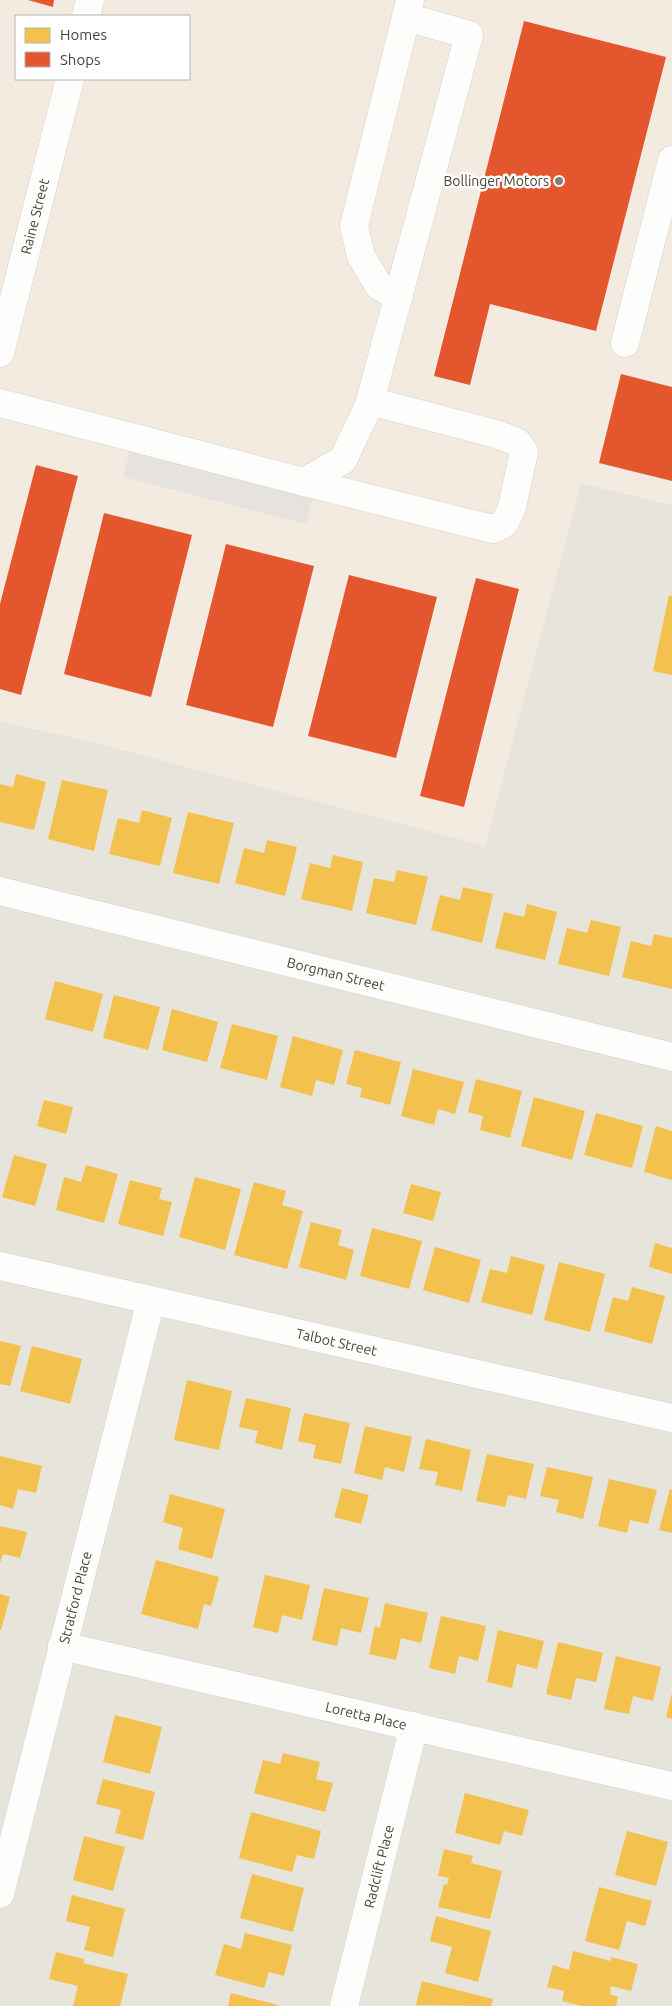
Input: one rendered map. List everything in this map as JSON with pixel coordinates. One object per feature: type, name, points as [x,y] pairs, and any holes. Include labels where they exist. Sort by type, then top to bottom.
[{"type":"street","points":[[86,15],[90,0]]},
{"type":"street","points":[[304,482],[343,460],[370,401],[469,35],[408,8],[354,226],[361,256],[379,286],[398,297]]},
{"type":"street","name":"Raine Street","points":[[0,353],[70,80]]},
{"type":"street","points":[[625,343],[672,160]]},
{"type":"street","points":[[0,403],[472,524],[494,529],[505,523],[522,466],[524,452],[517,442],[496,434],[370,401]]},
{"type":"street","name":"Borgman Street","points":[[0,891],[672,1057]]},
{"type":"street","name":"Talbot Street","points":[[0,1266],[672,1418]]},
{"type":"street","name":"Stratford Place","points":[[0,1894],[151,1300]]},
{"type":"street","name":"Loretta Place","points":[[62,1646],[672,1786]]},
{"type":"street","name":"Radclift Place","points":[[344,2006],[414,1726]]},
{"type":"shaded area","points":[[0,0],[672,0],[672,505],[581,483],[485,846],[93,742],[0,721]]},
{"type":"shaded area","points":[[131,446],[314,493],[306,524],[123,477]]},
{"type":"shaded area","points":[[581,483],[672,505],[672,2006],[0,2006],[0,721],[93,742],[484,845]]},
{"type":"building: Homes","points":[[669,595],[672,596],[672,675],[653,671]]},
{"type":"building: Homes","points":[[16,774],[46,782],[34,830],[0,822],[0,784],[13,787]]},
{"type":"building: Homes","points":[[62,780],[108,790],[94,851],[48,839]]},
{"type":"building: Homes","points":[[142,810],[172,818],[160,866],[109,854],[118,818],[139,823]]},
{"type":"building: Homes","points":[[188,812],[234,823],[219,884],[173,873]]},
{"type":"building: Homes","points":[[267,840],[297,847],[285,896],[235,883],[244,848],[264,853]]},
{"type":"building: Homes","points":[[333,855],[363,862],[352,911],[301,899],[310,863],[330,868]]},
{"type":"building: Homes","points":[[397,870],[428,877],[416,925],[366,913],[374,878],[394,882]]},
{"type":"building: Homes","points":[[463,887],[493,894],[482,943],[431,930],[440,895],[460,900]]},
{"type":"building: Homes","points":[[527,904],[557,912],[545,960],[495,948],[504,912],[524,917]]},
{"type":"building: Homes","points":[[591,920],[621,927],[609,976],[558,964],[567,928],[587,933]]},
{"type":"building: Homes","points":[[654,934],[672,938],[672,989],[622,977],[631,941],[651,946]]},
{"type":"building: Homes","points":[[55,981],[103,994],[93,1032],[45,1019]]},
{"type":"building: Homes","points":[[114,995],[160,1007],[148,1050],[103,1038]]},
{"type":"building: Homes","points":[[172,1009],[218,1022],[207,1062],[162,1050]]},
{"type":"building: Homes","points":[[232,1024],[278,1036],[267,1080],[220,1068]]},
{"type":"building: Homes","points":[[293,1036],[343,1050],[334,1085],[316,1080],[312,1096],[280,1087]]},
{"type":"building: Homes","points":[[355,1050],[401,1062],[390,1105],[360,1097],[362,1088],[346,1084]]},
{"type":"building: Homes","points":[[413,1069],[464,1082],[455,1114],[438,1109],[434,1125],[401,1116]]},
{"type":"building: Homes","points":[[476,1079],[522,1091],[510,1138],[480,1130],[483,1116],[468,1112]]},
{"type":"building: Homes","points":[[534,1097],[585,1111],[572,1160],[521,1146]]},
{"type":"building: Homes","points":[[44,1100],[73,1107],[66,1134],[37,1126]]},
{"type":"building: Homes","points":[[596,1113],[643,1126],[632,1168],[584,1155]]},
{"type":"building: Homes","points":[[656,1126],[672,1131],[672,1180],[644,1172]]},
{"type":"building: Homes","points":[[14,1155],[47,1164],[35,1206],[2,1197]]},
{"type":"building: Homes","points":[[86,1165],[118,1174],[104,1223],[56,1210],[64,1177],[81,1182]]},
{"type":"building: Homes","points":[[195,1177],[241,1189],[225,1250],[179,1237]]},
{"type":"building: Homes","points":[[130,1180],[162,1188],[159,1199],[172,1202],[163,1236],[118,1224]]},
{"type":"building: Homes","points":[[254,1182],[286,1191],[282,1205],[303,1211],[287,1269],[234,1255]]},
{"type":"building: Homes","points":[[411,1184],[441,1192],[433,1221],[403,1213]]},
{"type":"building: Homes","points":[[311,1222],[342,1230],[338,1245],[354,1250],[346,1280],[299,1267]]},
{"type":"building: Homes","points":[[372,1228],[422,1241],[409,1289],[360,1276]]},
{"type":"building: Homes","points":[[655,1243],[672,1248],[672,1274],[649,1267]]},
{"type":"building: Homes","points":[[435,1247],[481,1260],[469,1303],[423,1290]]},
{"type":"building: Homes","points":[[511,1256],[545,1265],[532,1315],[481,1302],[490,1269],[507,1273]]},
{"type":"building: Homes","points":[[559,1262],[605,1274],[590,1332],[544,1320]]},
{"type":"building: Homes","points":[[632,1287],[665,1296],[652,1344],[604,1331],[613,1297],[628,1301]]},
{"type":"building: Homes","points":[[0,1341],[21,1346],[10,1386],[0,1384]]},
{"type":"building: Homes","points":[[32,1346],[82,1359],[70,1404],[20,1391]]},
{"type":"building: Homes","points":[[187,1380],[232,1391],[219,1450],[174,1440]]},
{"type":"building: Homes","points":[[246,1398],[291,1408],[282,1450],[255,1443],[258,1431],[239,1427]]},
{"type":"building: Homes","points":[[304,1413],[350,1423],[341,1464],[313,1458],[316,1445],[298,1441]]},
{"type":"building: Homes","points":[[365,1426],[412,1437],[404,1472],[385,1467],[382,1480],[354,1473]]},
{"type":"building: Homes","points":[[426,1439],[471,1450],[462,1491],[435,1485],[438,1472],[419,1469]]},
{"type":"building: Homes","points":[[487,1454],[534,1464],[526,1499],[508,1495],[505,1507],[476,1501]]},
{"type":"building: Homes","points":[[0,1456],[42,1466],[36,1493],[18,1489],[13,1509],[0,1505]]},
{"type":"building: Homes","points":[[547,1467],[593,1477],[583,1519],[556,1512],[559,1500],[540,1496]]},
{"type":"building: Homes","points":[[609,1479],[657,1490],[648,1524],[630,1520],[627,1533],[598,1526]]},
{"type":"building: Homes","points":[[342,1488],[369,1495],[361,1524],[334,1517]]},
{"type":"building: Homes","points":[[670,1489],[672,1490],[672,1533],[659,1530]]},
{"type":"building: Homes","points":[[170,1494],[225,1509],[212,1559],[178,1549],[183,1528],[163,1522]]},
{"type":"building: Homes","points":[[0,1526],[27,1532],[20,1558],[3,1554],[0,1563]]},
{"type":"building: Homes","points":[[156,1560],[219,1577],[211,1606],[204,1604],[198,1629],[141,1614]]},
{"type":"building: Homes","points":[[265,1575],[310,1585],[302,1620],[282,1615],[278,1633],[253,1627]]},
{"type":"building: Homes","points":[[324,1588],[369,1598],[361,1633],[341,1628],[337,1646],[312,1640]]},
{"type":"building: Homes","points":[[0,1594],[10,1597],[1,1630],[0,1630]]},
{"type":"building: Homes","points":[[385,1603],[428,1613],[421,1643],[401,1638],[396,1660],[369,1654],[375,1626],[380,1628]]},
{"type":"building: Homes","points":[[441,1616],[486,1626],[478,1661],[459,1656],[455,1674],[429,1668]]},
{"type":"building: Homes","points":[[498,1630],[544,1641],[537,1669],[517,1664],[512,1688],[487,1682]]},
{"type":"building: Homes","points":[[558,1642],[603,1653],[596,1682],[576,1678],[571,1700],[546,1694]]},
{"type":"building: Homes","points":[[616,1656],[661,1667],[653,1701],[633,1696],[629,1714],[604,1709]]},
{"type":"building: Homes","points":[[672,1693],[672,1719],[666,1717]]},
{"type":"building: Homes","points":[[115,1715],[162,1727],[150,1774],[103,1762]]},
{"type":"building: Homes","points":[[283,1753],[320,1762],[316,1779],[333,1783],[325,1812],[254,1793],[263,1760],[280,1764]]},
{"type":"building: Homes","points":[[103,1779],[155,1792],[143,1840],[115,1833],[121,1810],[96,1804]]},
{"type":"building: Homes","points":[[465,1793],[529,1810],[522,1836],[504,1831],[500,1845],[455,1833]]},
{"type":"building: Homes","points":[[251,1812],[321,1831],[314,1859],[297,1855],[292,1872],[239,1858]]},
{"type":"building: Homes","points":[[627,1831],[668,1842],[656,1886],[615,1875]]},
{"type":"building: Homes","points":[[84,1836],[125,1847],[113,1891],[73,1880]]},
{"type":"building: Homes","points":[[444,1849],[473,1856],[471,1863],[502,1871],[490,1919],[438,1907],[444,1884],[447,1885],[449,1878],[438,1876]]},
{"type":"building: Homes","points":[[252,1874],[304,1888],[293,1932],[240,1918]]},
{"type":"building: Homes","points":[[599,1887],[652,1901],[645,1926],[627,1921],[619,1950],[585,1941]]},
{"type":"building: Homes","points":[[72,1895],[125,1909],[113,1957],[84,1950],[90,1927],[66,1921]]},
{"type":"building: Homes","points":[[436,1916],[491,1931],[478,1982],[445,1973],[452,1947],[430,1941]]},
{"type":"building: Homes","points":[[245,1933],[292,1945],[284,1976],[269,1972],[264,1988],[215,1975],[224,1944],[241,1949]]},
{"type":"building: Homes","points":[[573,1951],[611,1961],[611,1957],[638,1964],[631,1991],[611,1986],[610,1994],[618,1997],[616,2006],[582,2006],[562,2001],[564,1991],[547,1987],[553,1965],[569,1970]]},
{"type":"building: Homes","points":[[56,1952],[84,1959],[83,1963],[128,1974],[120,2006],[73,2006],[78,1986],[49,1979]]},
{"type":"building: Homes","points":[[422,1981],[493,1999],[491,2006],[416,2005]]},
{"type":"building: Homes","points":[[231,1993],[278,2005],[278,2006],[228,2006]]},
{"type":"building: Shops","points":[[28,0],[54,0],[53,7]]},
{"type":"building: Shops","name":"Bollinger Motors","points":[[524,21],[666,57],[596,331],[490,304],[470,385],[434,376]]},
{"type":"building: Shops","points":[[621,374],[672,387],[672,481],[599,463]]},
{"type":"building: Shops","points":[[36,465],[78,476],[21,695],[0,689],[0,604]]},
{"type":"building: Shops","points":[[104,513],[192,535],[151,697],[64,674]]},
{"type":"building: Shops","points":[[226,544],[314,566],[273,727],[186,705]]},
{"type":"building: Shops","points":[[349,575],[437,597],[396,758],[308,736]]},
{"type":"building: Shops","points":[[476,578],[519,589],[464,807],[420,796]]},
{"type":"place","name":"Bollinger Motors","points":[[559,181]]}]
